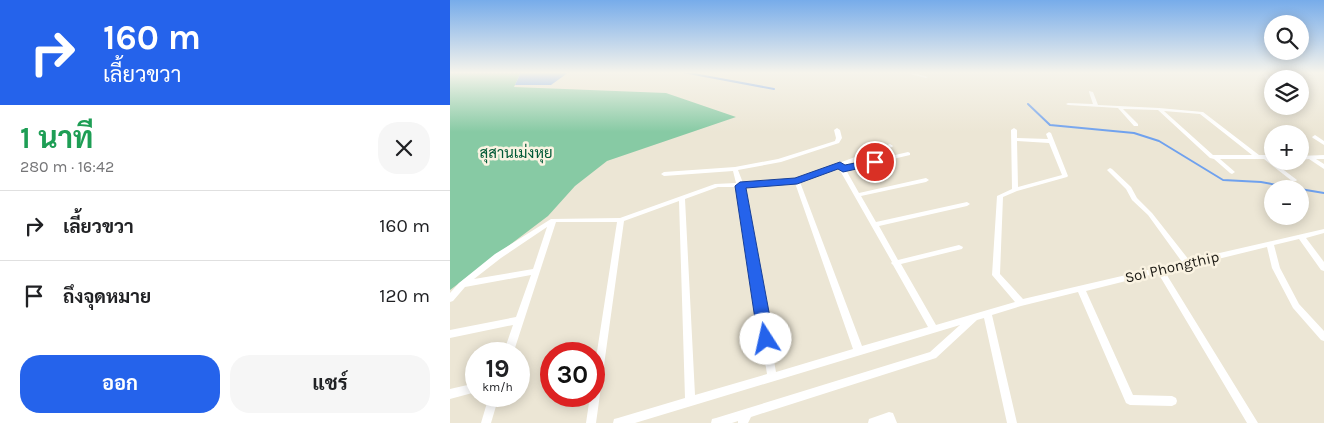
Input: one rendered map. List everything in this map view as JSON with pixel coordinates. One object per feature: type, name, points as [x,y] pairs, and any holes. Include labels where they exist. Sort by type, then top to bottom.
[{"type":"street","points":[[1091,92],[1096,106]]},
{"type":"street","points":[[1068,104],[1201,113],[1264,156]]},
{"type":"street","points":[[1120,108],[1136,125]]},
{"type":"street","points":[[1159,109],[1212,157],[1215,157],[1232,172]]},
{"type":"street","points":[[664,174],[735,169],[778,161],[837,142],[839,138],[836,130]]},
{"type":"street","points":[[1014,130],[1015,190]]},
{"type":"street","points":[[1021,303],[996,274],[1000,196],[1065,176],[1049,134]]},
{"type":"street","points":[[1315,137],[1324,143]]},
{"type":"street","points":[[1014,139],[1052,141]]},
{"type":"street","points":[[450,299],[462,285],[498,256],[553,220],[621,220],[717,185],[740,186],[797,181],[841,167],[890,146]]},
{"type":"street","points":[[841,167],[908,154]]},
{"type":"street","points":[[1215,157],[1264,157]]},
{"type":"street","points":[[1309,158],[1324,157]]},
{"type":"street","points":[[1309,160],[1324,167]]},
{"type":"street","points":[[841,167],[934,329]]},
{"type":"street","points":[[735,169],[740,186],[772,377]]},
{"type":"street","points":[[1110,170],[1129,188],[1134,199],[1150,214],[1187,263]]},
{"type":"street","points":[[1281,170],[1294,180]]},
{"type":"street","points":[[857,195],[926,180]]},
{"type":"street","points":[[797,181],[859,351]]},
{"type":"street","points":[[682,198],[690,402]]},
{"type":"street","points":[[874,225],[967,204]]},
{"type":"street","points":[[512,342],[553,220]]},
{"type":"street","points":[[591,423],[621,220]]},
{"type":"street","name":"Soi Phongthip","points":[[618,423],[1021,303],[1324,231]]},
{"type":"street","points":[[1301,236],[1324,268]]},
{"type":"street","points":[[1270,244],[1276,268],[1296,306],[1324,337]]},
{"type":"street","points":[[895,263],[959,248]]},
{"type":"street","points":[[1160,270],[1190,315],[1232,392],[1253,423]]},
{"type":"street","points":[[462,285],[536,271]]},
{"type":"street","points":[[1080,288],[1130,400],[1172,401]]},
{"type":"street","points":[[987,313],[1012,423]]},
{"type":"street","points":[[716,423],[745,418],[933,354],[975,316]]},
{"type":"street","points":[[450,334],[520,320]]},
{"type":"street","points":[[450,394],[465,391]]},
{"type":"street","points":[[486,423],[491,407]]},
{"type":"street","points":[[873,423],[889,417],[892,423]]},
{"type":"green space","name":"สุสานเม่งหุย","points":[[450,92],[666,93],[736,117],[607,161],[575,186],[548,216],[450,290]]},
{"type":"waterway","points":[[1028,104],[1050,125],[1134,133],[1159,141],[1223,180],[1264,183]]},
{"type":"waterway","points":[[1309,190],[1324,193]]},
{"type":"route","points":[[766,339],[740,186],[797,181],[840,165],[843,169],[875,162]]}]
